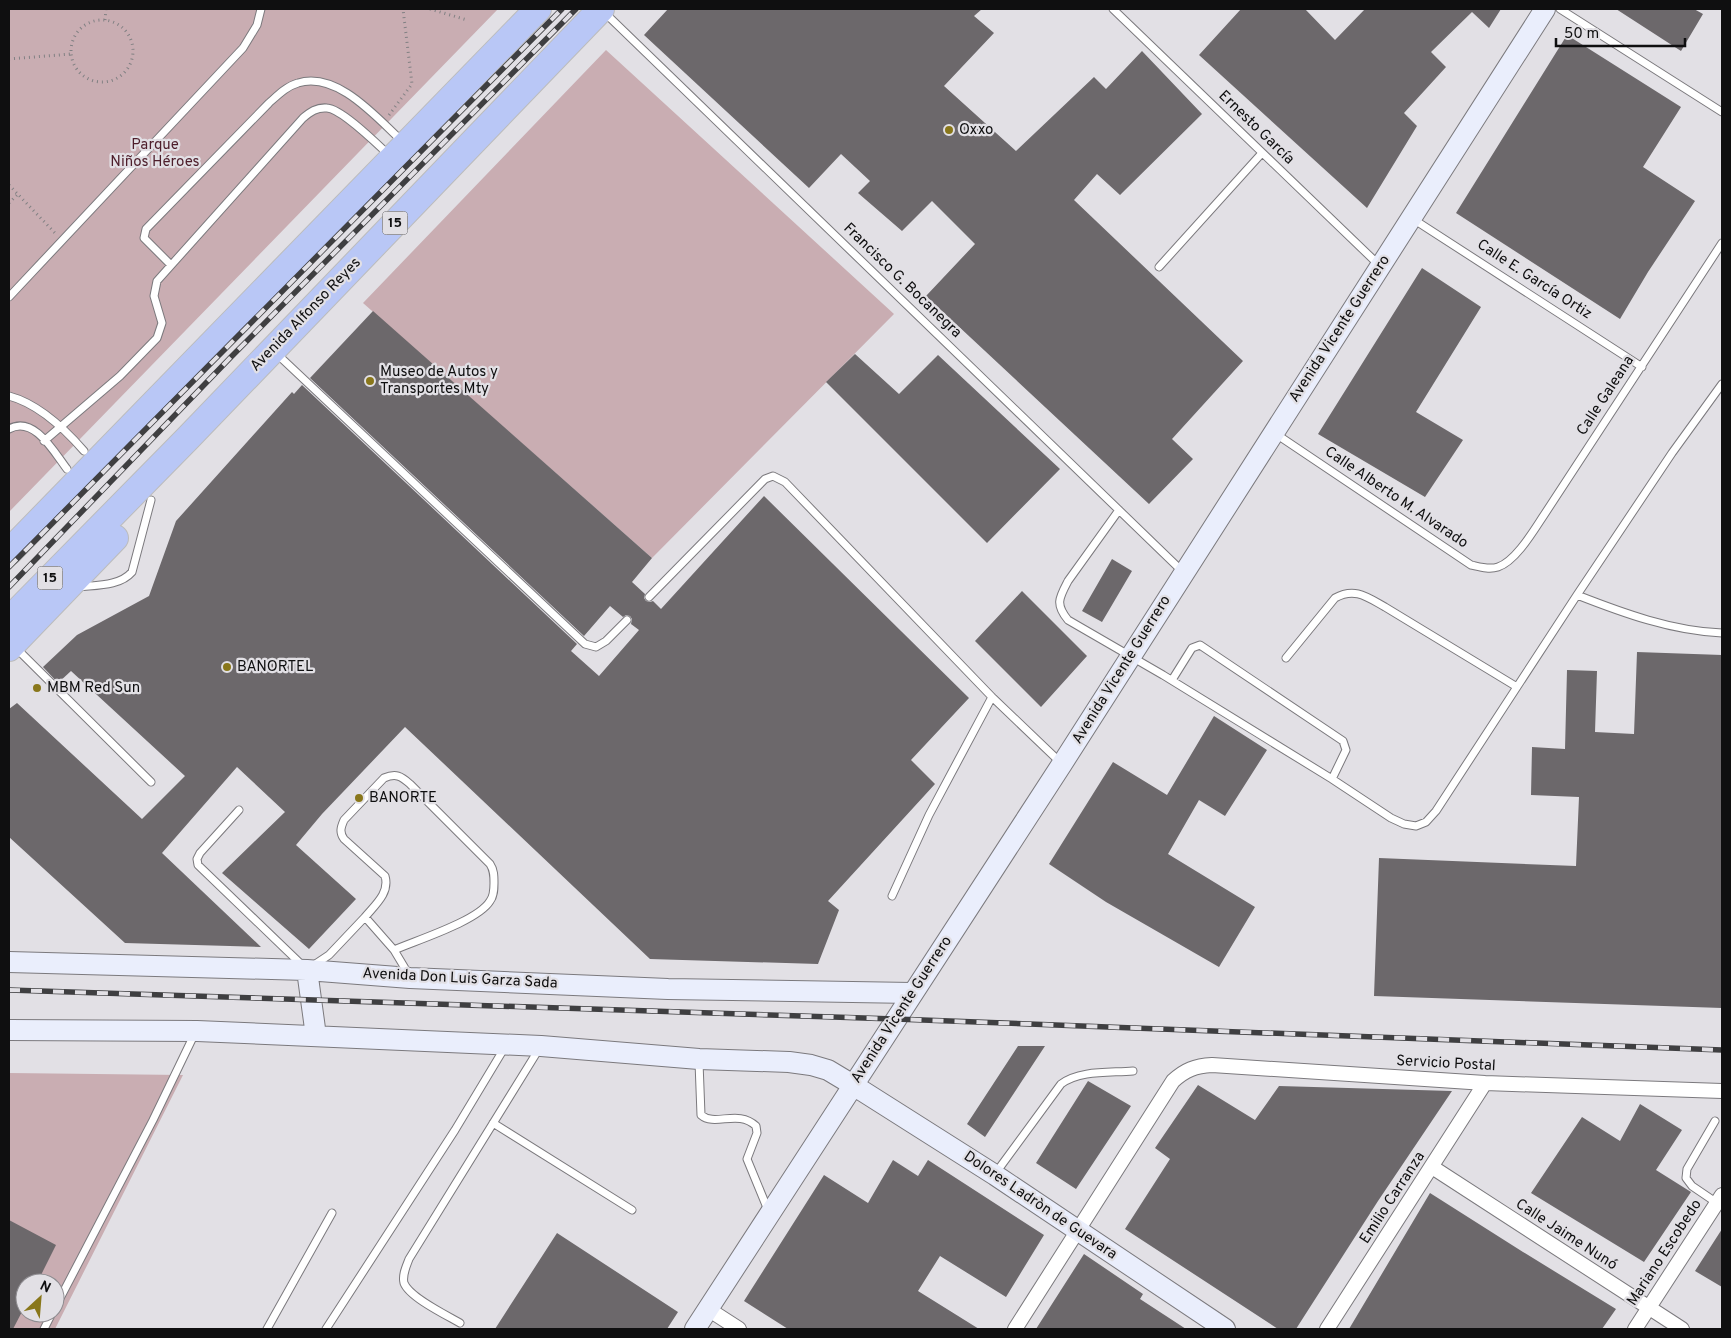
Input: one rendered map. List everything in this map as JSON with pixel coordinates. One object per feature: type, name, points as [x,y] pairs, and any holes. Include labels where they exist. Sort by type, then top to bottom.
[{"type":"highway","points":[[9,552],[538,9]]},
{"type":"highway","name":"Avenida Alfonso Reyes","points":[[10,637],[92,536],[601,9]]},
{"type":"highway","points":[[9,528],[175,359],[214,342]]},
{"type":"highway","points":[[10,637],[67,588],[151,500],[184,457],[188,438]]},
{"type":"street","name":"Avenida Vicente Guerrero","points":[[695,1329],[1062,764],[1545,9]]},
{"type":"street","name":"Avenida Don Luis Garza Sada","points":[[9,962],[308,970],[410,978],[668,988],[912,993]]},
{"type":"street","points":[[308,970],[316,1036]]},
{"type":"street","points":[[9,1030],[196,1031],[506,1044],[699,1059],[789,1062],[811,1064],[828,1070],[853,1085]]},
{"type":"street","name":"Servicio Postal","points":[[1077,1230],[1173,1081],[1183,1072],[1200,1066],[1485,1083],[1722,1091]]},
{"type":"street","name":"Emilio Carranza","points":[[1327,1329],[1485,1083]]},
{"type":"street","name":"Dolores Ladròn de Guevara","points":[[853,1085],[995,1175],[1226,1329]]},
{"type":"street","name":"Calle Jaime Nunó","points":[[1432,1167],[1682,1329]]},
{"type":"street","name":"Mariano Escobedo","points":[[1636,1329],[1720,1199]]},
{"type":"street","points":[[1015,1329],[1077,1230]]},
{"type":"street","points":[[708,1309],[740,1329]]},
{"type":"lane","points":[[9,297],[243,48],[257,25],[261,9]]},
{"type":"lane","name":"Francisco G. Bocanegra","points":[[601,9],[1184,572]]},
{"type":"lane","name":"Ernesto García","points":[[1113,9],[1380,266]]},
{"type":"lane","points":[[1560,9],[1722,112]]},
{"type":"lane","points":[[171,265],[145,241],[146,229],[269,103],[284,90],[298,83],[317,81],[334,85],[350,94],[383,124],[400,152]]},
{"type":"lane","points":[[44,441],[120,376],[157,338],[162,324],[154,291],[157,281],[311,111],[329,108],[340,112],[400,152]]},
{"type":"lane","points":[[1159,267],[1262,153]]},
{"type":"lane","name":"Calle E. García Ortiz","points":[[1411,217],[1642,366]]},
{"type":"lane","name":"Calle Galeana","points":[[1508,561],[1544,515],[1722,243]]},
{"type":"lane","points":[[273,350],[585,644],[596,647],[606,642],[627,620]]},
{"type":"lane","points":[[1119,510],[1068,581],[1061,594],[1059,604],[1061,611],[1068,620],[1172,680],[1332,779],[1391,818],[1404,824],[1416,826],[1426,822],[1436,811],[1576,595],[1672,453],[1722,384]]},
{"type":"lane","points":[[9,396],[22,400],[61,428],[75,460]]},
{"type":"lane","points":[[9,429],[14,426],[23,425],[31,428],[44,441],[75,460]]},
{"type":"lane","name":"Calle Alberto M. Alvarado","points":[[1273,433],[1471,565],[1491,568],[1500,566],[1508,561]]},
{"type":"lane","points":[[649,597],[765,479],[773,476],[785,482],[992,697],[1062,764]]},
{"type":"lane","points":[[67,588],[119,582],[127,578],[132,572],[151,500]]},
{"type":"lane","points":[[1286,658],[1336,598],[1344,594],[1354,593],[1367,597],[1385,607],[1517,687]]},
{"type":"lane","points":[[1576,595],[1640,618],[1722,633]]},
{"type":"lane","points":[[10,637],[150,782]]},
{"type":"lane","points":[[1172,680],[1192,648],[1200,645],[1343,741],[1346,750],[1332,779]]},
{"type":"lane","points":[[892,896],[929,815],[992,697]]},
{"type":"lane","points":[[239,810],[200,853],[197,859],[198,865],[308,970],[328,955],[365,917],[385,892],[387,882],[385,876],[341,835],[341,826],[344,820],[384,778],[392,775],[403,777],[490,864],[494,873],[493,896],[486,907],[460,923],[394,950]]},
{"type":"lane","points":[[365,917],[394,950],[410,978]]},
{"type":"lane","points":[[65,1289],[153,1120],[196,1031]]},
{"type":"lane","points":[[326,1329],[455,1130],[506,1044]]},
{"type":"lane","points":[[460,1323],[412,1294],[404,1284],[404,1274],[409,1260],[541,1046]]},
{"type":"lane","points":[[699,1059],[701,1115],[708,1118],[746,1119],[756,1126],[757,1132],[747,1159],[770,1216]]},
{"type":"lane","points":[[995,1175],[1060,1084],[1078,1075],[1133,1072]]},
{"type":"lane","points":[[1715,1121],[1687,1169],[1686,1178],[1692,1186],[1720,1199]]},
{"type":"lane","points":[[493,1123],[632,1210]]},
{"type":"lane","points":[[267,1329],[332,1213]]},
{"type":"path","points":[[105,20],[106,9]]},
{"type":"path","points":[[383,124],[412,84],[404,9]]},
{"type":"path","points":[[430,9],[467,20]]},
{"type":"path","points":[[105,20],[114,22],[123,28],[133,45],[134,54],[131,65],[124,74],[115,80],[105,83],[94,82],[84,77],[76,70],[71,54],[73,39],[78,31],[86,24],[105,20]]},
{"type":"path","points":[[9,59],[71,54]]},
{"type":"path","points":[[9,185],[62,240]]},
{"type":"path","points":[[9,203],[18,194]]},
{"type":"green space","name":"Parque Niños Héroes","points":[[9,9],[498,9],[9,512]]},
{"type":"green space","points":[[606,50],[894,314],[652,558],[363,303]]},
{"type":"green space","points":[[9,1073],[183,1075],[65,1309],[65,1273],[15,1273],[15,1323],[58,1323],[55,1329],[9,1329]]},
{"type":"building","points":[[668,9],[982,9],[974,16],[994,33],[944,86],[1016,151],[1094,77],[1106,89],[1142,51],[1202,114],[1120,195],[1097,174],[1074,200],[1243,361],[1172,439],[1193,459],[1149,504],[926,296],[975,244],[932,201],[902,231],[858,193],[870,181],[841,154],[809,188],[644,35]]},
{"type":"building","points":[[1241,9],[1305,9],[1335,40],[1365,9],[1501,9],[1489,28],[1472,12],[1431,52],[1446,67],[1404,113],[1417,126],[1367,208],[1199,55]]},
{"type":"building","points":[[1616,9],[1694,9],[1703,14],[1681,51]]},
{"type":"building","points":[[1567,35],[1681,107],[1643,167],[1695,201],[1648,272],[1620,319],[1456,213]]},
{"type":"building","points":[[1422,268],[1481,307],[1416,412],[1463,440],[1425,497],[1318,434]]},
{"type":"building","points":[[373,311],[652,558],[632,582],[645,594],[644,598],[646,601],[653,601],[661,609],[764,496],[969,698],[911,760],[935,784],[828,901],[839,910],[818,964],[650,959],[405,727],[322,814],[296,845],[356,899],[309,949],[222,873],[285,812],[237,767],[162,853],[261,947],[125,943],[9,837],[9,709],[17,703],[142,819],[185,776],[71,671],[58,683],[43,667],[77,635],[149,596],[176,521],[292,392],[294,394],[302,385],[577,644],[571,651],[599,676],[639,630],[631,624],[632,619],[630,616],[626,615],[623,617],[610,606],[584,636],[310,378]]},
{"type":"building","points":[[855,354],[899,394],[938,355],[1060,469],[987,543],[826,382]]},
{"type":"building","points":[[1112,559],[1132,571],[1102,622],[1082,611]]},
{"type":"building","points":[[1022,591],[1087,656],[1041,707],[975,641]]},
{"type":"building","points":[[1637,652],[1722,655],[1722,1008],[1374,996],[1379,858],[1576,866],[1579,797],[1531,795],[1532,747],[1565,749],[1567,670],[1597,671],[1595,732],[1634,734]]},
{"type":"building","points":[[1214,716],[1267,750],[1225,816],[1199,800],[1168,854],[1255,907],[1219,967],[1106,902],[1049,864],[1113,762],[1167,795]]},
{"type":"building","points":[[1018,1046],[1045,1046],[985,1137],[967,1124]]},
{"type":"building","points":[[1088,1081],[1131,1106],[1076,1189],[1036,1163]]},
{"type":"building","points":[[1198,1085],[1255,1120],[1279,1086],[1452,1091],[1378,1201],[1296,1329],[1278,1329],[1125,1229],[1170,1159],[1155,1148]]},
{"type":"building","points":[[1640,1104],[1682,1130],[1656,1170],[1691,1192],[1644,1262],[1531,1193],[1582,1117],[1620,1141]]},
{"type":"building","points":[[893,1160],[918,1176],[928,1160],[1044,1235],[1006,1297],[940,1256],[918,1291],[979,1329],[788,1329],[744,1301],[824,1175],[868,1203]]},
{"type":"building","points":[[1430,1193],[1616,1309],[1602,1329],[1349,1329]]},
{"type":"building","points":[[9,1220],[56,1245],[42,1273],[15,1273],[16,1323],[13,1329],[9,1329]]},
{"type":"building","points":[[1722,1229],[1722,1287],[1695,1271]]},
{"type":"building","points":[[557,1233],[678,1312],[667,1329],[495,1329]]},
{"type":"building","points":[[1084,1254],[1143,1294],[1140,1299],[1186,1329],[1036,1329]]},
{"type":"railway","points":[[9,567],[562,9]]},
{"type":"railway","points":[[9,587],[231,357],[576,9]]},
{"type":"railway","points":[[9,990],[895,1019],[1722,1050]]},
{"type":"place","name":"Oxxo","points":[[949,130]]},
{"type":"place","name":"Museo de Autos y Transportes Mty","points":[[370,381]]},
{"type":"place","name":"BANORTEL","points":[[227,667]]},
{"type":"place","name":"MBM Red Sun","points":[[37,688]]},
{"type":"place","name":"BANORTE","points":[[359,798]]}]
